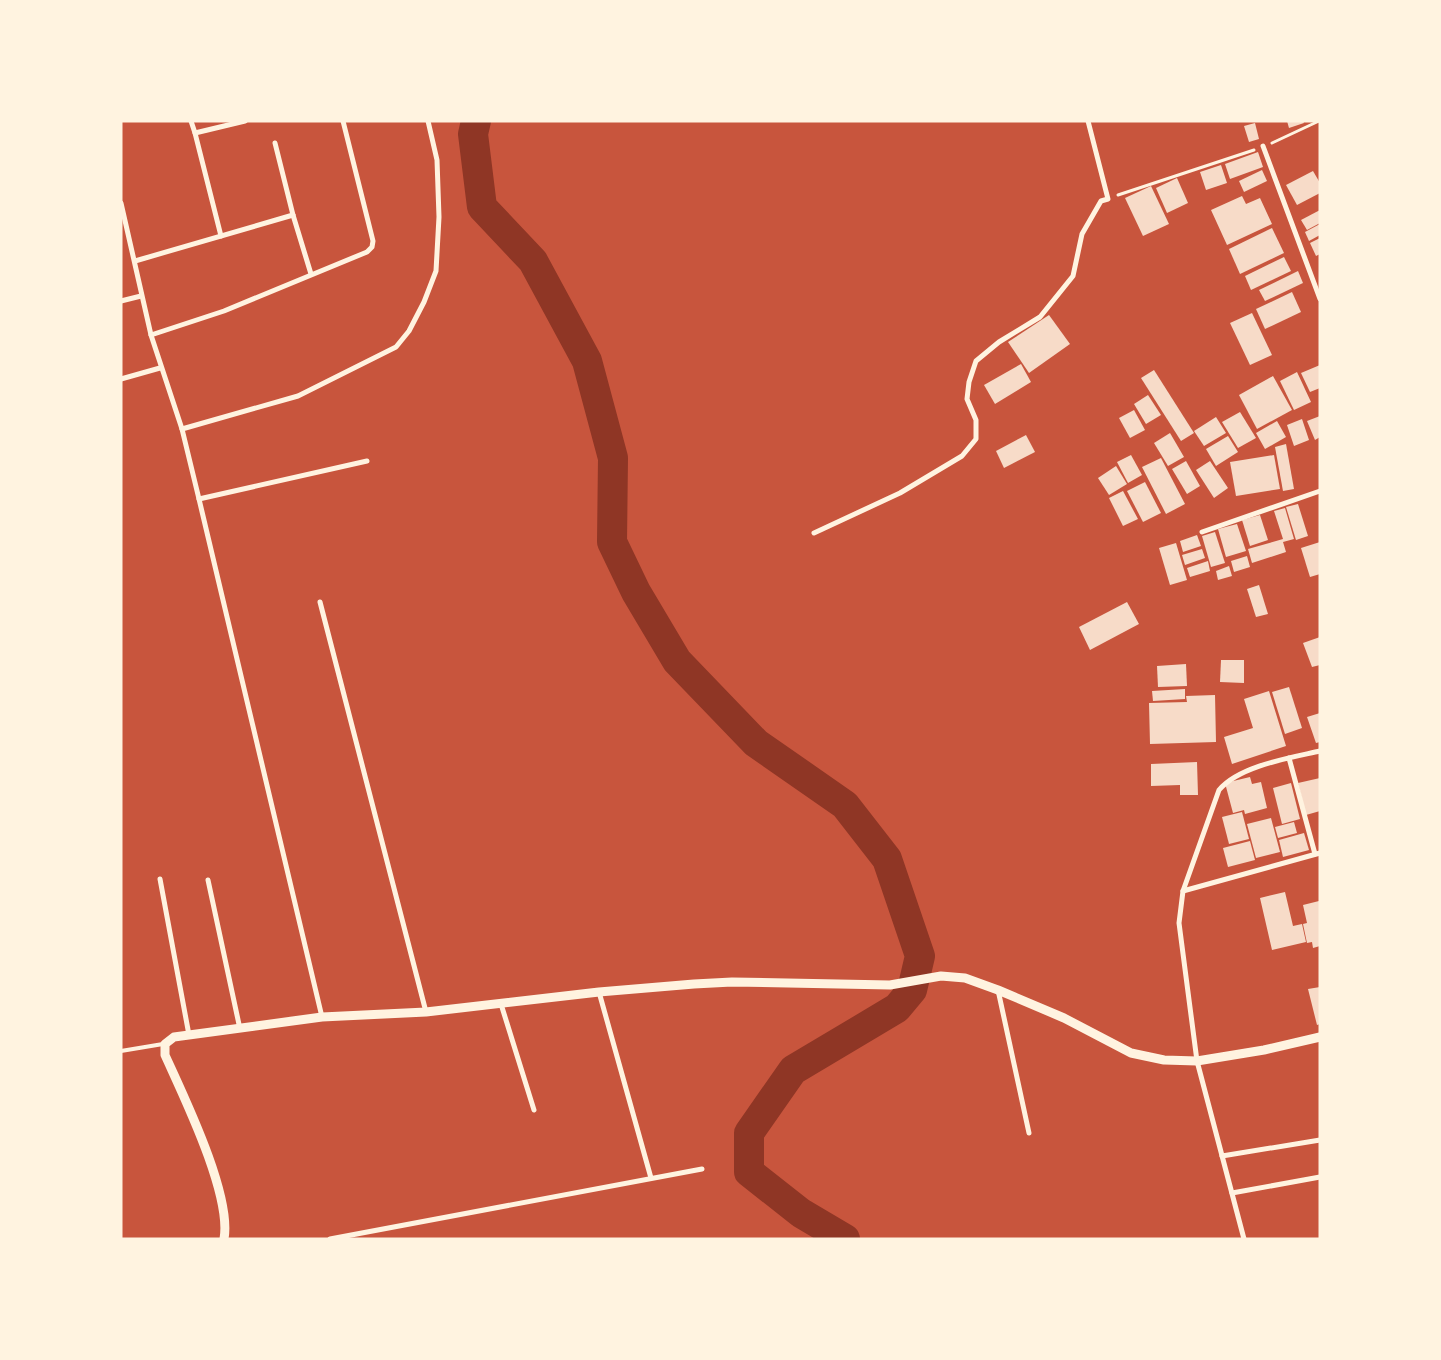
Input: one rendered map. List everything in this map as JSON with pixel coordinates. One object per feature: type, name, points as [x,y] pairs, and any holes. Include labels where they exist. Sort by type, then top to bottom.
[{"type":"street","points":[[192,121],[221,236]]},
{"type":"street","points":[[195,133],[245,121]]},
{"type":"street","points":[[151,335],[224,312],[367,252],[372,248],[373,241],[344,121]]},
{"type":"street","points":[[182,429],[298,396],[396,347],[409,330],[424,302],[436,271],[439,217],[437,160],[428,121]]},
{"type":"street","points":[[814,533],[900,494],[962,456],[976,439],[976,420],[967,399],[969,382],[976,361],[999,342],[1040,317],[1073,276],[1082,234],[1101,201],[1108,199],[1088,121]]},
{"type":"street","points":[[275,143],[293,215],[312,274]]},
{"type":"street","points":[[1264,146],[1320,299]]},
{"type":"street","points":[[121,203],[151,335],[160,368],[182,429],[322,1017]]},
{"type":"street","points":[[134,261],[293,215]]},
{"type":"street","points":[[121,302],[141,296]]},
{"type":"street","points":[[121,379],[160,368]]},
{"type":"street","points":[[199,499],[367,461]]},
{"type":"street","points":[[1202,532],[1320,491]]},
{"type":"street","points":[[320,602],[426,1012]]},
{"type":"street","points":[[1244,1239],[1198,1061],[1179,923],[1183,890],[1218,790],[1227,780],[1242,773],[1289,758],[1320,751]]},
{"type":"street","points":[[1183,890],[1317,854],[1289,758]]},
{"type":"street","points":[[160,879],[189,1035]]},
{"type":"street","points":[[208,880],[240,1029]]},
{"type":"street","points":[[224,1239],[223,1208],[202,1140],[165,1054],[165,1044],[174,1037],[322,1017],[426,1012],[599,992],[732,982],[890,985],[940,976],[965,978],[998,990],[1064,1018],[1131,1053],[1164,1060],[1198,1061],[1264,1050],[1320,1037]]},
{"type":"street","points":[[998,990],[1029,1133]]},
{"type":"street","points":[[599,992],[651,1178]]},
{"type":"street","points":[[501,1004],[534,1110]]},
{"type":"street","points":[[1222,1156],[1320,1140]]},
{"type":"street","points":[[330,1239],[702,1169]]},
{"type":"street","points":[[1232,1193],[1320,1177]]},
{"type":"lane","points":[[121,1051],[165,1044]]},
{"type":"path","points":[[1108,199],[1264,146],[1319,121]]},
{"type":"building","points":[[1287,121],[1303,121],[1304,123],[1289,128]]},
{"type":"building","points":[[1255,123],[1259,139],[1249,142],[1244,126]]},
{"type":"building","points":[[1258,152],[1263,167],[1230,179],[1225,164]]},
{"type":"building","points":[[1221,165],[1227,183],[1206,190],[1200,172]]},
{"type":"building","points":[[1262,170],[1267,181],[1244,192],[1239,181]]},
{"type":"building","points":[[1313,171],[1320,183],[1320,193],[1297,205],[1286,185]]},
{"type":"building","points":[[1177,178],[1188,203],[1167,213],[1156,188]]},
{"type":"building","points":[[1151,186],[1169,224],[1143,236],[1125,198]]},
{"type":"building","points":[[1242,196],[1246,204],[1260,198],[1272,224],[1227,245],[1211,210]]},
{"type":"building","points":[[1320,210],[1320,223],[1307,230],[1301,220]]},
{"type":"building","points":[[1320,224],[1320,235],[1309,241],[1305,232]]},
{"type":"building","points":[[1272,228],[1284,253],[1240,274],[1229,249]]},
{"type":"building","points":[[1320,238],[1320,254],[1316,256],[1310,243]]},
{"type":"building","points":[[1284,257],[1291,271],[1251,290],[1245,276]]},
{"type":"building","points":[[1298,271],[1303,283],[1265,301],[1259,290]]},
{"type":"building","points":[[1292,292],[1301,312],[1265,329],[1256,309]]},
{"type":"building","points":[[1252,313],[1272,355],[1250,365],[1230,323]]},
{"type":"building","points":[[1049,315],[1070,344],[1029,373],[1008,342]]},
{"type":"building","points":[[1021,364],[1031,382],[995,404],[984,385]]},
{"type":"building","points":[[1320,365],[1320,388],[1310,392],[1301,373]]},
{"type":"building","points":[[1154,370],[1194,433],[1181,441],[1141,378]]},
{"type":"building","points":[[1297,372],[1311,402],[1294,410],[1280,381]]},
{"type":"building","points":[[1273,376],[1292,410],[1257,429],[1239,395]]},
{"type":"building","points":[[1148,395],[1161,415],[1146,424],[1134,404]]},
{"type":"building","points":[[1134,410],[1145,430],[1130,438],[1119,418]]},
{"type":"building","points":[[1240,412],[1256,438],[1238,448],[1222,422]]},
{"type":"building","points":[[1320,416],[1320,437],[1315,440],[1307,421]]},
{"type":"building","points":[[1216,417],[1226,433],[1204,446],[1194,431]]},
{"type":"building","points":[[1302,419],[1309,440],[1294,446],[1287,425]]},
{"type":"building","points":[[1277,421],[1286,437],[1265,449],[1256,433]]},
{"type":"building","points":[[1170,433],[1184,457],[1168,466],[1154,443]]},
{"type":"building","points":[[1026,435],[1035,452],[1004,468],[996,451]]},
{"type":"building","points":[[1228,436],[1238,452],[1216,466],[1206,449]]},
{"type":"building","points":[[1286,444],[1294,489],[1283,491],[1275,447]]},
{"type":"building","points":[[1131,455],[1142,475],[1128,483],[1117,462]]},
{"type":"building","points":[[1274,455],[1280,489],[1236,496],[1230,462]]},
{"type":"building","points":[[1161,458],[1185,504],[1166,514],[1142,467]]},
{"type":"building","points":[[1186,461],[1200,486],[1187,494],[1172,469]]},
{"type":"building","points":[[1210,461],[1228,488],[1214,498],[1196,470]]},
{"type":"building","points":[[1116,466],[1127,484],[1109,495],[1098,478]]},
{"type":"building","points":[[1145,482],[1161,513],[1143,522],[1127,491]]},
{"type":"building","points":[[1123,491],[1138,519],[1123,526],[1109,498]]},
{"type":"building","points":[[1298,504],[1308,536],[1296,540],[1286,507]]},
{"type":"building","points":[[1285,508],[1294,539],[1283,542],[1286,552],[1252,563],[1248,549],[1283,539],[1274,511]]},
{"type":"building","points":[[1260,515],[1268,540],[1250,546],[1242,520]]},
{"type":"building","points":[[1237,524],[1246,551],[1226,557],[1218,529]]},
{"type":"building","points":[[1215,532],[1225,563],[1211,567],[1202,536]]},
{"type":"building","points":[[1197,535],[1201,546],[1183,552],[1180,541]]},
{"type":"building","points":[[1320,542],[1320,574],[1310,577],[1301,548]]},
{"type":"building","points":[[1176,543],[1187,580],[1170,585],[1159,548]]},
{"type":"building","points":[[1202,549],[1205,558],[1185,565],[1182,555]]},
{"type":"building","points":[[1247,556],[1250,567],[1234,572],[1231,561]]},
{"type":"building","points":[[1208,561],[1210,571],[1190,577],[1187,568]]},
{"type":"building","points":[[1229,566],[1232,576],[1218,580],[1216,571]]},
{"type":"building","points":[[1259,585],[1268,614],[1256,617],[1247,589]]},
{"type":"building","points":[[1127,602],[1139,624],[1090,650],[1079,627]]},
{"type":"building","points":[[1320,637],[1320,665],[1312,667],[1303,643]]},
{"type":"building","points":[[1221,660],[1244,660],[1244,683],[1220,682]]},
{"type":"building","points":[[1186,664],[1187,686],[1158,687],[1157,666]]},
{"type":"building","points":[[1289,687],[1302,728],[1285,734],[1272,692]]},
{"type":"building","points":[[1185,689],[1185,699],[1153,701],[1152,691]]},
{"type":"building","points":[[1269,691],[1286,746],[1232,764],[1224,737],[1253,728],[1244,699]]},
{"type":"building","points":[[1215,695],[1216,742],[1150,744],[1149,703],[1187,702],[1186,696]]},
{"type":"building","points":[[1320,713],[1320,742],[1316,743],[1307,717]]},
{"type":"building","points":[[1197,762],[1198,795],[1180,795],[1180,785],[1151,786],[1151,764]]},
{"type":"building","points":[[1250,777],[1252,784],[1261,782],[1267,808],[1245,814],[1244,810],[1233,813],[1225,783]]},
{"type":"building","points":[[1320,778],[1320,811],[1306,815],[1298,783]]},
{"type":"building","points":[[1291,783],[1300,819],[1282,824],[1273,788]]},
{"type":"building","points":[[1242,812],[1249,839],[1229,844],[1222,817]]},
{"type":"building","points":[[1271,818],[1280,852],[1256,858],[1247,824]]},
{"type":"building","points":[[1294,822],[1297,833],[1278,838],[1275,827]]},
{"type":"building","points":[[1304,833],[1309,850],[1283,857],[1279,840]]},
{"type":"building","points":[[1250,841],[1255,860],[1228,867],[1223,848]]},
{"type":"building","points":[[1285,892],[1293,926],[1302,924],[1306,942],[1272,950],[1260,898]]},
{"type":"building","points":[[1319,901],[1320,946],[1313,948],[1312,942],[1307,943],[1303,924],[1307,923],[1303,905]]},
{"type":"building","points":[[1320,987],[1320,1024],[1317,1025],[1308,989]]},
{"type":"waterway","points":[[476,121],[473,134],[482,207],[533,261],[587,361],[613,458],[612,542],[636,592],[677,661],[756,743],[845,805],[887,859],[920,956],[912,990],[897,1008],[793,1070],[749,1133],[749,1172],[801,1213],[845,1239]]}]
